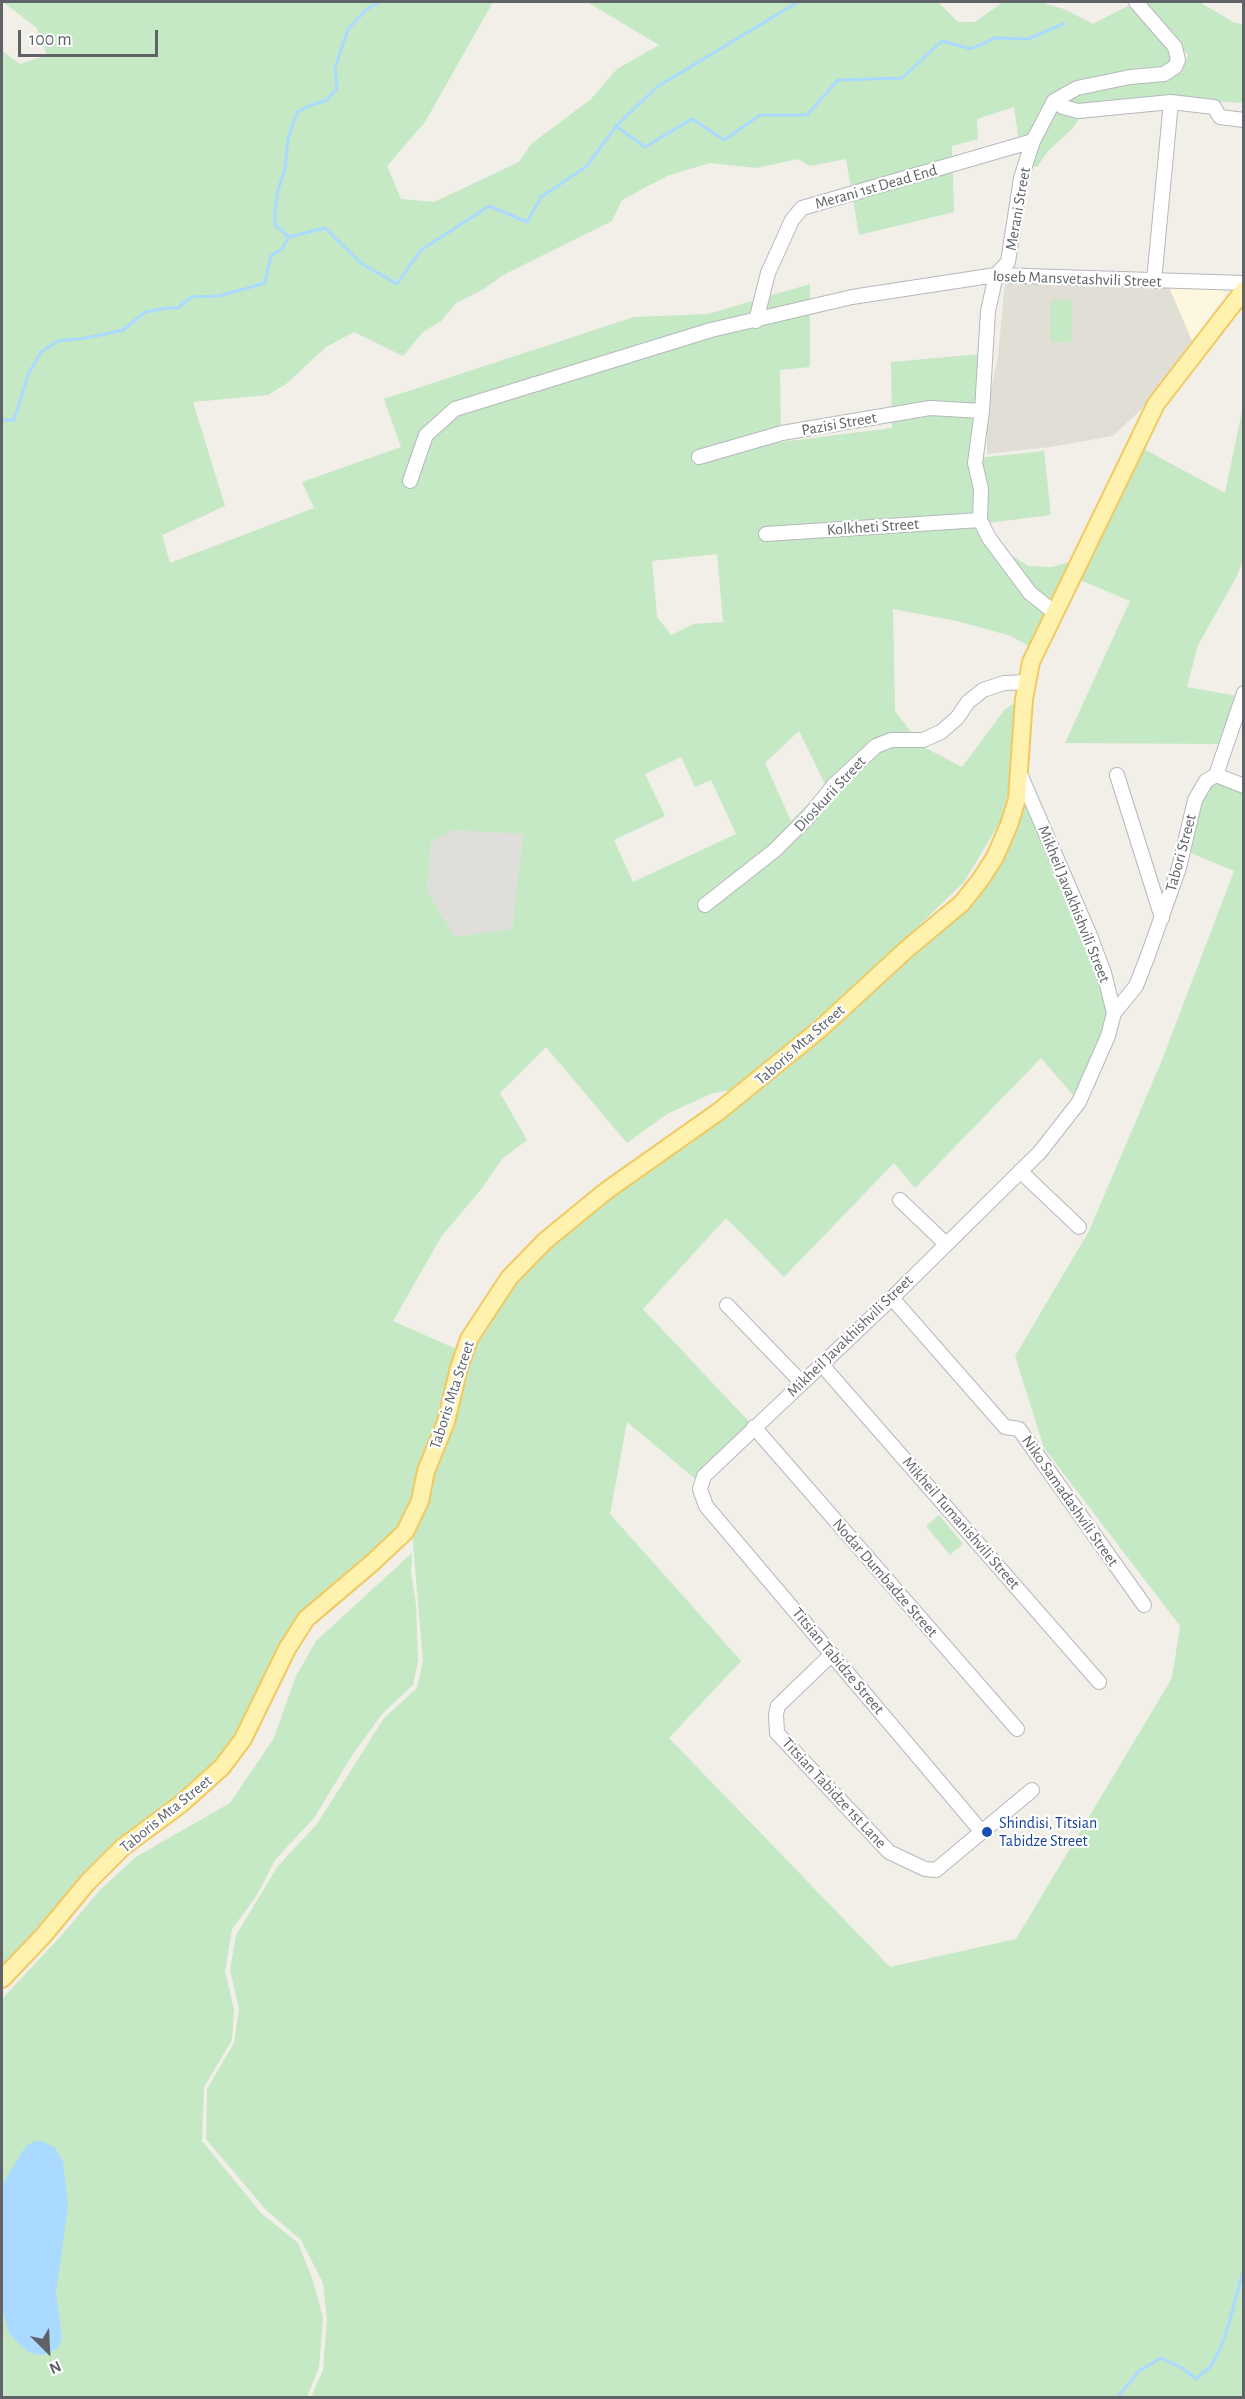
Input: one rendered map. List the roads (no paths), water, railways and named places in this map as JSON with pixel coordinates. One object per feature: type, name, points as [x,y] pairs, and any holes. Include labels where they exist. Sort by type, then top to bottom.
[{"type":"main road","name":"Mikheil Javakhishvili Street","points":[[1020,774],[1024,699],[1031,662],[1156,404],[1244,290]]},
{"type":"main road","name":"Taboris Mta Street","points":[[2,1979],[43,1936],[87,1883],[123,1847],[182,1804],[222,1767],[243,1739],[287,1649],[306,1619],[405,1532],[420,1501],[426,1471],[446,1422],[459,1368],[469,1339],[510,1278],[545,1241],[606,1191],[761,1079],[962,903],[981,879],[1005,836],[1017,799],[1020,774]]},
{"type":"street","points":[[1136,2],[1175,47],[1178,53],[1175,67],[1164,74],[1130,77],[1077,88],[1054,101],[1063,107],[1078,111],[1170,102],[1214,107],[1220,117],[1244,120]]},
{"type":"street","name":"Merani Street","points":[[980,520],[981,489],[975,463],[982,411],[988,311],[996,274],[1008,262],[1021,178],[1033,141],[1054,101]]},
{"type":"street","points":[[1154,281],[1170,102]]},
{"type":"street","name":"Merani 1st Dead End","points":[[756,321],[768,273],[792,220],[802,208],[1033,141]]},
{"type":"street","name":"Ioseb Mansvetashvili Street","points":[[410,481],[426,435],[455,409],[711,330],[852,297],[996,274],[1244,283]]},
{"type":"street","name":"Pazisi Street","points":[[699,457],[782,433],[930,408],[982,411]]},
{"type":"street","points":[[980,520],[989,538],[1030,593],[1055,613]]},
{"type":"street","name":"Kolkheti Street","points":[[766,534],[980,520]]},
{"type":"street","name":"Dioskurii Street","points":[[705,905],[775,850],[809,816],[834,785],[876,746],[891,740],[923,740],[941,732],[957,718],[968,702],[983,690],[1004,683],[1027,682]]},
{"type":"street","name":"Tabori Street","points":[[1114,1013],[1136,986],[1179,868],[1195,800],[1206,781],[1216,775],[1244,693]]},
{"type":"street","name":"Mikheil Javakhishvili Street","points":[[700,1489],[704,1476],[892,1298],[1040,1152],[1079,1102],[1108,1036],[1114,1013],[1104,973],[1089,933],[1020,774]]},
{"type":"street","points":[[1117,775],[1162,918]]},
{"type":"street","points":[[1216,775],[1244,786]]},
{"type":"street","points":[[1020,1171],[1079,1227]]},
{"type":"street","points":[[900,1200],[946,1244]]},
{"type":"street","name":"Niko Samadashvili Street","points":[[892,1298],[1005,1427],[1019,1430],[1144,1605]]},
{"type":"street","points":[[727,1305],[802,1383]]},
{"type":"street","name":"Mikheil Tumanishvili Street","points":[[822,1365],[1099,1682]]},
{"type":"street","name":"Nodar Dumbadze Street","points":[[754,1427],[1017,1729]]},
{"type":"street","name":"Titsian Tabidze Street","points":[[700,1489],[706,1506],[981,1831]]},
{"type":"street","name":"Titsian Tabidze 1st Lane","points":[[832,1654],[778,1706],[776,1726],[782,1739],[883,1848],[925,1869],[936,1870],[1032,1790]]},
{"type":"water","points":[[35,2141],[44,2142],[55,2148],[63,2161],[68,2206],[56,2293],[62,2338],[59,2347],[47,2354],[38,2355],[28,2352],[13,2338],[8,2331],[2,2307],[2,2185],[27,2145]]},
{"type":"waterway","points":[[289,237],[275,225],[275,210],[278,190],[285,169],[288,139],[297,112],[327,100],[337,89],[335,68],[348,29],[367,9],[379,2]]},
{"type":"waterway","points":[[616,126],[657,87],[798,2]]},
{"type":"waterway","points":[[289,237],[325,228],[361,263],[397,284],[421,250],[489,206],[527,222],[541,197],[587,166],[616,126],[645,147],[692,119],[724,140],[760,115],[807,115],[838,80],[902,78],[942,41],[971,49],[995,38],[1028,39],[1063,24]]},
{"type":"waterway","points":[[2,420],[14,420],[28,375],[41,352],[58,341],[123,330],[145,312],[178,308],[191,297],[219,296],[265,283],[271,256],[282,249],[289,237]]},
{"type":"waterway","points":[[1117,2398],[1139,2371],[1161,2358],[1182,2368],[1196,2379],[1211,2366],[1221,2347],[1244,2267]]},
{"type":"place","name":"Shindisi, Titsian Tabidze Street","points":[[987,1832]]}]
